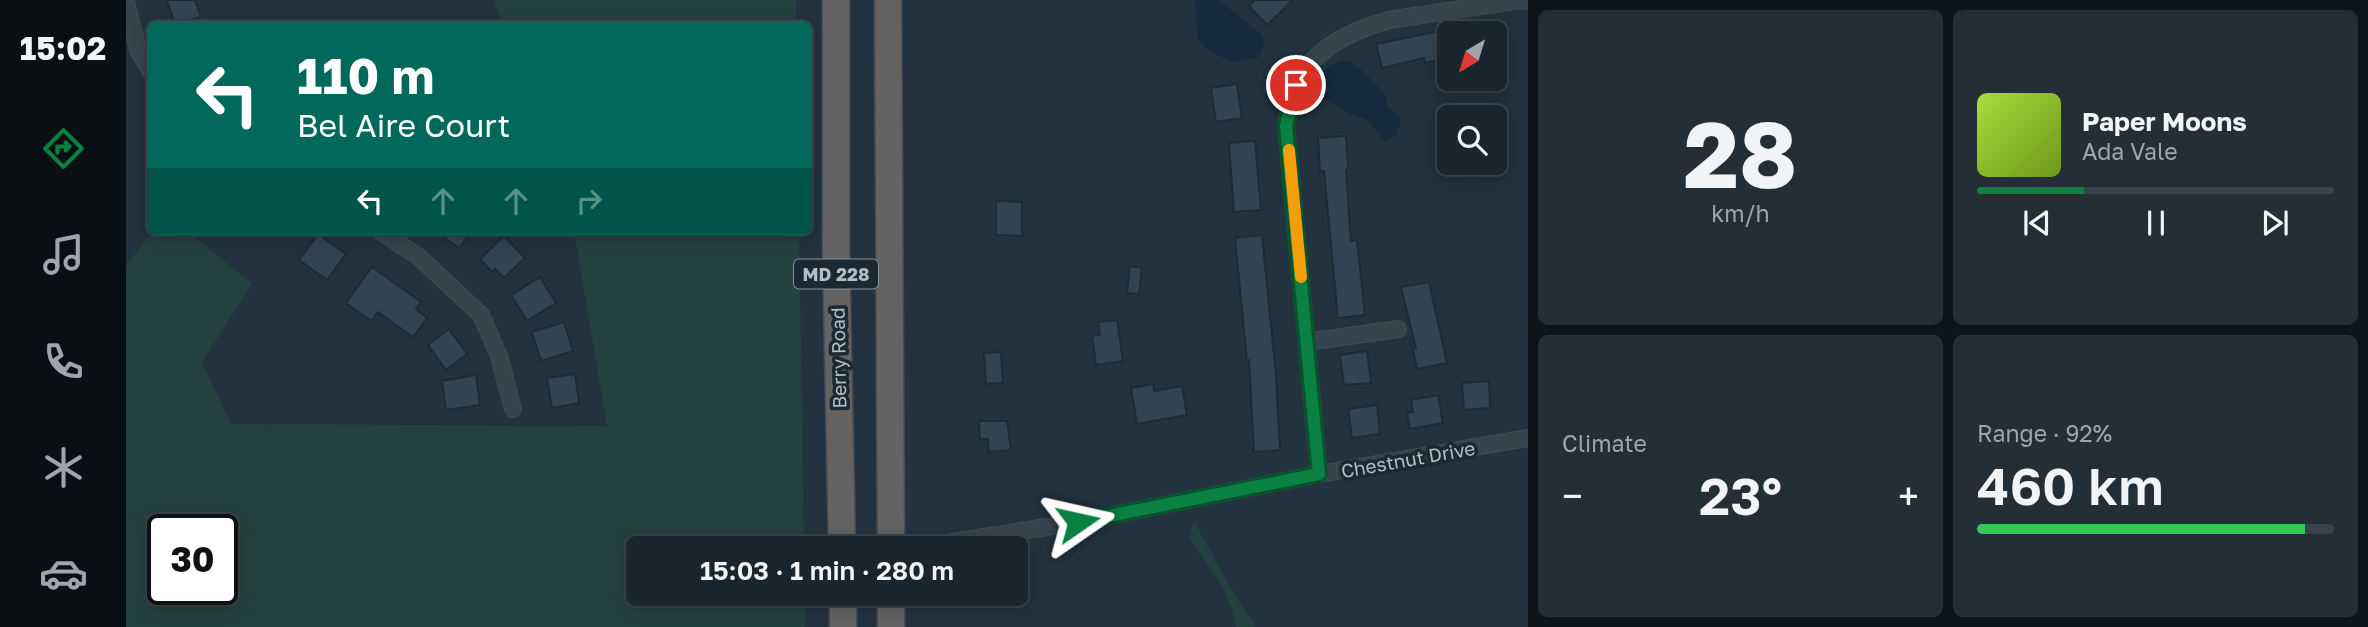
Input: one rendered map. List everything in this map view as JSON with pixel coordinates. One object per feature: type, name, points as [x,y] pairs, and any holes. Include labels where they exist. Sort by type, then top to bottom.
[{"type":"highway","name":"Berry Road","points":[[836,0],[836,251],[847,536]]},
{"type":"highway","name":"MD 228","points":[[888,0],[891,536]]},
{"type":"highway","points":[[842,606],[843,627]]},
{"type":"highway","points":[[891,606],[891,627]]},
{"type":"street","points":[[1319,474],[1286,126],[1296,85],[1320,55],[1347,34],[1369,26],[1389,20],[1528,1]]},
{"type":"street","points":[[126,2],[138,50],[147,65]]},
{"type":"street","points":[[387,235],[419,257],[481,315],[499,356],[513,410]]},
{"type":"street","points":[[1307,342],[1398,329]]},
{"type":"street","name":"Chestnut Drive","points":[[991,536],[1528,438]]},
{"type":"green space","points":[[494,0],[796,0],[796,21],[500,21]]},
{"type":"green space","points":[[150,235],[193,235],[252,284],[202,362],[231,424],[607,426],[575,235],[799,235],[804,536],[626,536],[626,606],[805,606],[805,627],[126,627],[126,266]]},
{"type":"green space","points":[[1194,521],[1233,592],[1256,627],[1236,627],[1224,591],[1189,538]]},
{"type":"water","points":[[1195,0],[1218,0],[1260,33],[1265,43],[1259,57],[1233,63],[1207,49],[1198,39]]},
{"type":"water","points":[[1348,61],[1358,67],[1384,93],[1387,106],[1399,116],[1401,121],[1396,136],[1385,141],[1367,120],[1350,114],[1322,97],[1313,85],[1327,68]]},
{"type":"building","points":[[167,0],[195,0],[201,17],[174,21]]},
{"type":"building","points":[[1255,0],[1293,0],[1267,25],[1249,6]]},
{"type":"building","points":[[1437,31],[1437,60],[1425,63],[1424,58],[1382,68],[1376,44]]},
{"type":"building","points":[[1237,84],[1242,118],[1216,122],[1211,88]]},
{"type":"building","points":[[1346,136],[1351,241],[1357,240],[1365,315],[1338,318],[1324,171],[1320,172],[1318,138]]},
{"type":"building","points":[[1255,141],[1261,210],[1234,212],[1229,143]]},
{"type":"building","points":[[996,201],[1022,202],[1022,236],[996,235]]},
{"type":"building","points":[[317,235],[346,254],[327,280],[299,260]]},
{"type":"building","points":[[441,235],[469,235],[459,248]]},
{"type":"building","points":[[1262,235],[1276,375],[1280,450],[1254,452],[1249,360],[1247,361],[1235,238]]},
{"type":"building","points":[[504,236],[525,258],[504,278],[495,269],[492,272],[480,259]]},
{"type":"building","points":[[1130,266],[1142,268],[1139,294],[1127,293]]},
{"type":"building","points":[[372,267],[421,302],[416,309],[427,318],[413,337],[378,312],[371,321],[346,303]]},
{"type":"building","points":[[540,277],[556,303],[527,321],[511,295]]},
{"type":"building","points":[[1429,282],[1447,363],[1417,369],[1413,349],[1416,348],[1401,287]]},
{"type":"building","points":[[1117,320],[1123,361],[1096,365],[1092,336],[1100,335],[1098,322]]},
{"type":"building","points":[[564,322],[573,351],[541,361],[532,332]]},
{"type":"building","points":[[449,329],[467,354],[446,370],[428,345]]},
{"type":"building","points":[[1367,351],[1371,383],[1344,385],[1340,355]]},
{"type":"building","points":[[1001,352],[1003,383],[986,384],[984,353]]},
{"type":"building","points":[[575,374],[579,403],[552,408],[547,378]]},
{"type":"building","points":[[476,375],[480,405],[446,410],[442,381]]},
{"type":"building","points":[[1489,381],[1490,408],[1464,410],[1462,383]]},
{"type":"building","points":[[1153,384],[1154,391],[1182,386],[1187,415],[1137,424],[1131,388]]},
{"type":"building","points":[[1438,395],[1443,423],[1410,429],[1407,413],[1413,412],[1411,400]]},
{"type":"building","points":[[1377,405],[1380,434],[1352,438],[1348,409]]},
{"type":"building","points":[[979,421],[1007,421],[1011,450],[989,452],[988,439],[980,439]]},
{"type":"slow traffic","points":[[1289,150],[1301,277]]},
{"type":"route","points":[[1078,522],[1319,474],[1286,126],[1296,85]]}]
